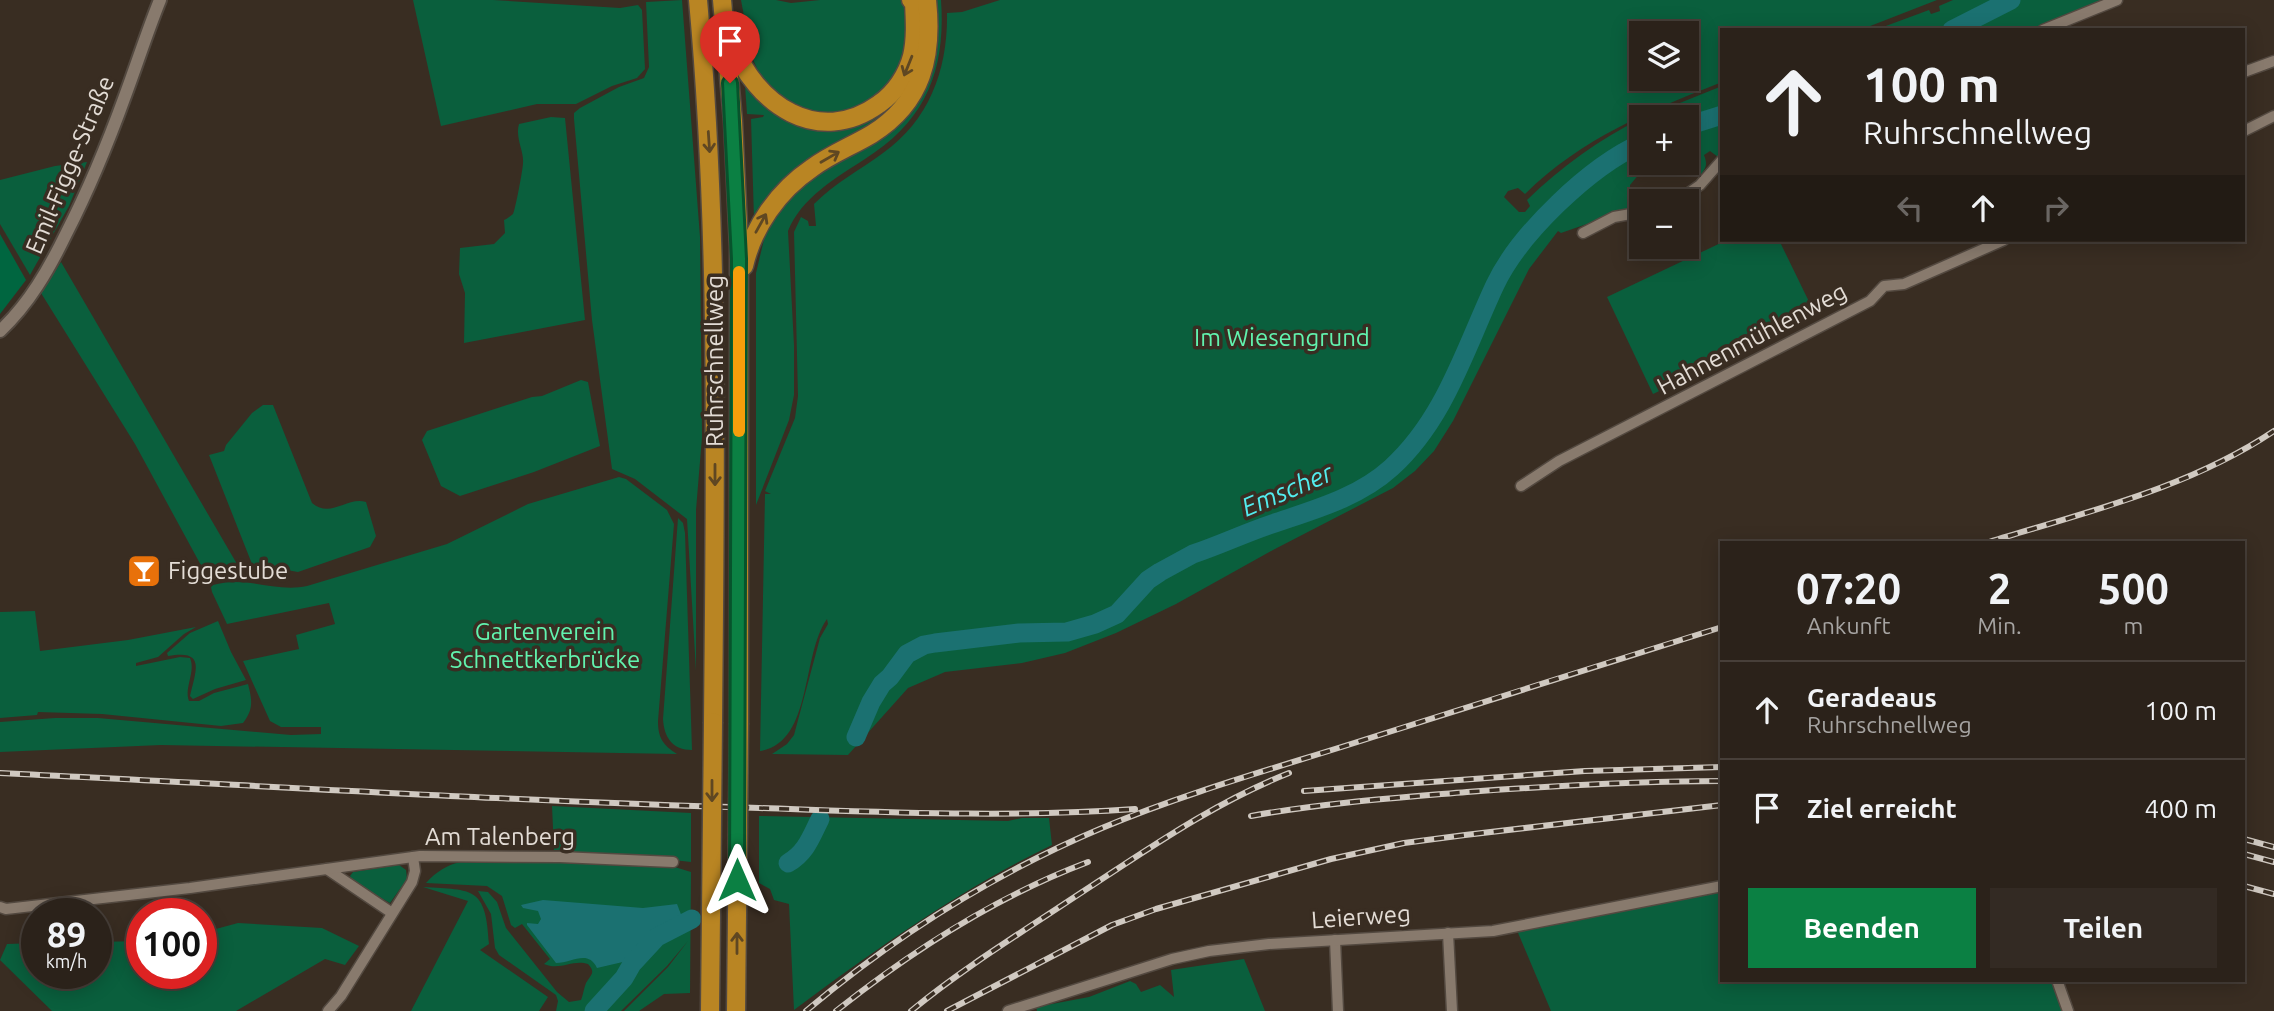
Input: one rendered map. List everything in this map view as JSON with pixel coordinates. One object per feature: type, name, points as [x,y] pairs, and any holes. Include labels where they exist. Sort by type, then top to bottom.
[{"type":"highway","name":"Ruhrschnellweg","points":[[698,0],[711,164],[715,277],[710,1011]]},
{"type":"highway","points":[[723,6],[736,53],[755,85],[777,105],[791,113],[827,121],[849,119],[868,112],[886,99],[900,83],[912,57],[916,1]]},
{"type":"highway","points":[[739,297],[744,263],[750,247],[767,213],[777,200],[796,179],[813,166],[859,142],[889,122],[920,81],[930,30],[916,1]]},
{"type":"highway","name":"Ruhrschnellweg","points":[[723,6],[733,121],[739,297],[736,1011]]},
{"type":"street","name":"Emil-Figge-Straße","points":[[0,331],[39,284],[80,206],[125,96],[142,42],[151,0]]},
{"type":"street","name":"Emil-Figge-Straße","points":[[142,42],[160,0]]},
{"type":"street","points":[[2062,26],[2117,0]]},
{"type":"street","points":[[2245,72],[2274,61]]},
{"type":"street","points":[[2245,130],[2274,116]]},
{"type":"street","points":[[1694,189],[1720,162]]},
{"type":"street","points":[[1583,233],[1614,218],[1629,215]]},
{"type":"street","name":"Hahnenmühlenweg","points":[[1521,486],[1559,461],[1870,301],[1884,286],[1904,284],[1999,242]]},
{"type":"street","points":[[328,1011],[341,996],[412,882],[415,871],[412,857]]},
{"type":"street","name":"Am Talenberg","points":[[0,907],[6,909],[190,888],[412,857],[560,857],[673,862]]},
{"type":"street","points":[[327,869],[392,913]]},
{"type":"street","name":"Leierweg","points":[[1008,1011],[1189,955],[1269,944],[1493,930],[1720,886]]},
{"type":"street","points":[[1448,933],[1452,1011]]},
{"type":"street","points":[[1335,940],[1338,1011]]},
{"type":"street","points":[[2058,982],[2068,1011]]},
{"type":"green space","points":[[413,0],[493,0],[620,8],[638,5],[642,10],[645,69],[637,78],[612,86],[576,104],[537,104],[441,126]]},
{"type":"green space","points":[[682,0],[700,237],[702,437],[696,510],[696,671],[687,519],[635,479],[612,469],[592,320],[574,119],[574,113],[580,108],[619,87],[644,78],[649,67],[646,2]]},
{"type":"green space","points":[[741,0],[791,3],[820,0],[904,0],[910,18],[905,64],[877,100],[839,116],[792,109],[763,82],[751,55]]},
{"type":"green space","points":[[934,0],[941,0],[940,49],[928,92],[917,110],[886,144],[811,198],[788,231],[794,395],[789,420],[756,505],[756,273],[766,231],[794,188],[894,124]]},
{"type":"green space","name":"Im Wiesengrund","points":[[1000,0],[1937,0],[1865,28],[1720,28],[1720,83],[1666,105],[1629,105],[1629,122],[1570,157],[1525,194],[1518,188],[1508,191],[1504,197],[1519,212],[1525,212],[1530,206],[1527,200],[1553,176],[1595,145],[1629,125],[1629,175],[1638,175],[1630,185],[1629,209],[1561,233],[1558,231],[1529,269],[1453,421],[1434,451],[1415,471],[1393,488],[1176,604],[1116,633],[1065,653],[1022,663],[945,672],[908,688],[848,755],[772,754],[787,744],[794,735],[820,638],[828,624],[827,619],[813,654],[798,715],[789,732],[777,745],[760,751],[765,494],[771,494],[765,491],[795,418],[798,396],[794,232],[801,217],[808,221],[809,226],[816,226],[814,204],[883,153],[913,125],[924,109],[940,73],[947,13],[962,12]]},
{"type":"green space","points":[[1953,0],[2106,0],[2034,28],[1880,28],[1929,10],[1931,14],[1940,11],[1939,6]]},
{"type":"green space","points":[[923,37],[895,108],[754,219],[751,119],[764,115],[747,114],[747,82],[773,110],[865,120]]},
{"type":"green space","points":[[1720,87],[1720,156],[1718,157],[1710,151],[1704,155],[1706,166],[1699,177],[1699,105],[1675,105]]},
{"type":"green space","points":[[551,117],[565,118],[585,320],[464,343],[465,293],[459,274],[460,248],[494,244],[505,233],[504,220],[514,211],[523,167],[519,124]]},
{"type":"green space","points":[[87,162],[69,206],[30,275],[0,224],[0,180],[55,166]]},
{"type":"green space","points":[[0,234],[26,280],[0,314]]},
{"type":"green space","points":[[1723,242],[1780,242],[1816,316],[1653,394],[1607,297],[1687,259],[1699,259],[1699,253]]},
{"type":"green space","points":[[61,262],[244,576],[209,580],[135,444],[41,293]]},
{"type":"green space","points":[[581,380],[588,382],[600,446],[534,472],[460,496],[441,486],[422,440],[427,431],[542,396]]},
{"type":"green space","points":[[263,405],[273,405],[312,503],[326,509],[352,502],[366,502],[376,536],[370,547],[298,572],[252,564],[209,455],[224,451],[252,413]]},
{"type":"green space","name":"Gartenverein Schnettkerbrücke","points":[[619,477],[626,479],[667,510],[674,524],[658,721],[662,740],[677,754],[161,745],[0,752],[0,722],[55,718],[98,718],[291,735],[321,734],[321,727],[281,727],[270,721],[243,661],[299,649],[296,635],[335,624],[329,603],[227,624],[212,592],[213,585],[237,582],[295,588],[307,586],[447,544],[528,504]]},
{"type":"green space","points":[[678,518],[683,523],[685,533],[692,750],[679,748],[670,741],[663,719]]},
{"type":"green space","points":[[35,611],[40,651],[128,640],[196,627],[158,657],[136,663],[136,666],[180,657],[190,658],[192,669],[189,701],[199,701],[214,693],[248,684],[251,700],[249,713],[243,723],[221,726],[102,714],[38,712],[37,715],[0,718],[0,612]]},
{"type":"green space","points":[[218,621],[246,680],[193,699],[190,696],[196,664],[188,656],[168,656],[167,653],[190,633]]},
{"type":"green space","points":[[552,806],[691,813],[691,862],[574,856],[573,850],[554,850]]},
{"type":"green space","points":[[759,816],[1008,821],[1049,818],[1052,845],[951,901],[794,1010],[789,904],[774,900],[770,889],[759,883]]},
{"type":"green space","points":[[498,859],[665,864],[691,872],[690,993],[664,994],[639,1011],[624,1011],[668,967],[688,941],[667,966],[621,1011],[556,1011],[556,995],[499,955],[495,948],[491,914],[478,891],[488,892],[497,902],[506,928],[557,992],[569,1002],[581,1000],[592,974],[588,964],[544,964],[550,959],[522,924],[515,928],[511,925],[502,896],[487,886],[426,883],[442,869],[459,862]]},
{"type":"green space","points":[[399,865],[406,870],[407,879],[390,903],[353,882],[350,876],[353,872]]},
{"type":"green space","points":[[423,887],[454,889],[474,895],[485,911],[487,925],[489,944],[480,950],[548,997],[539,1011],[411,1011],[468,901]]},
{"type":"green space","points":[[1720,887],[1720,982],[2055,982],[2065,1011],[1551,1011],[1516,928]]},
{"type":"green space","points":[[238,923],[322,928],[359,946],[345,965],[325,959],[236,1011],[52,1011],[30,989],[112,989],[112,942],[126,941],[126,989],[217,989],[217,929]]},
{"type":"green space","points":[[7,944],[21,944],[21,981],[0,960]]},
{"type":"green space","points":[[1244,959],[1265,1011],[1037,1011],[1036,1007],[1089,997],[1130,981],[1136,984],[1141,992],[1160,985],[1174,997],[1171,970]]},
{"type":"water","points":[[543,900],[643,908],[677,904],[682,917],[644,940],[627,961],[597,968],[593,962],[584,958],[556,963],[527,925],[538,924],[541,919],[538,911],[523,908],[521,905]]},
{"type":"waterway","name":"Emscher","points":[[1956,28],[2011,0]]},
{"type":"waterway","name":"Emscher","points":[[1699,122],[1720,116]]},
{"type":"waterway","name":"Emscher","points":[[856,737],[882,684],[907,654],[924,645],[1019,633],[1067,632],[1095,624],[1117,614],[1148,580],[1193,554],[1335,502],[1378,478],[1410,449],[1426,428],[1452,382],[1495,285],[1521,245],[1538,224],[1579,185],[1629,150]]},
{"type":"waterway","name":"Emscher","points":[[788,863],[804,849],[820,819]]},
{"type":"waterway","name":"Emscher","points":[[594,1011],[657,937],[692,919]]},
{"type":"railway","points":[[1992,541],[2099,509],[2172,483],[2241,451],[2274,431]]},
{"type":"railway","points":[[806,1011],[875,957],[947,908],[1023,865],[1102,828],[1169,802],[1720,628]]},
{"type":"railway","points":[[1304,791],[1585,771],[1720,767]]},
{"type":"railway","points":[[0,773],[569,801],[853,811],[994,814],[1135,809]]},
{"type":"railway","points":[[911,1011],[991,952],[1152,846],[1232,799],[1289,773]]},
{"type":"railway","points":[[1251,816],[1332,804],[1467,792],[1594,784],[1720,781]]},
{"type":"railway","points":[[947,1011],[1112,925],[1156,909],[1331,859],[1404,843],[1720,805]]},
{"type":"railway","points":[[2245,839],[2274,847]]},
{"type":"railway","points":[[2245,854],[2274,862]]},
{"type":"railway","points":[[836,1011],[925,946],[988,908],[1088,862]]},
{"type":"railway","points":[[2245,886],[2274,894]]},
{"type":"slow traffic","points":[[739,272],[739,431]]},
{"type":"place","name":"Figgestube","points":[[144,571]]},
{"type":"route","points":[[730,83],[739,259],[737,880]]}]
